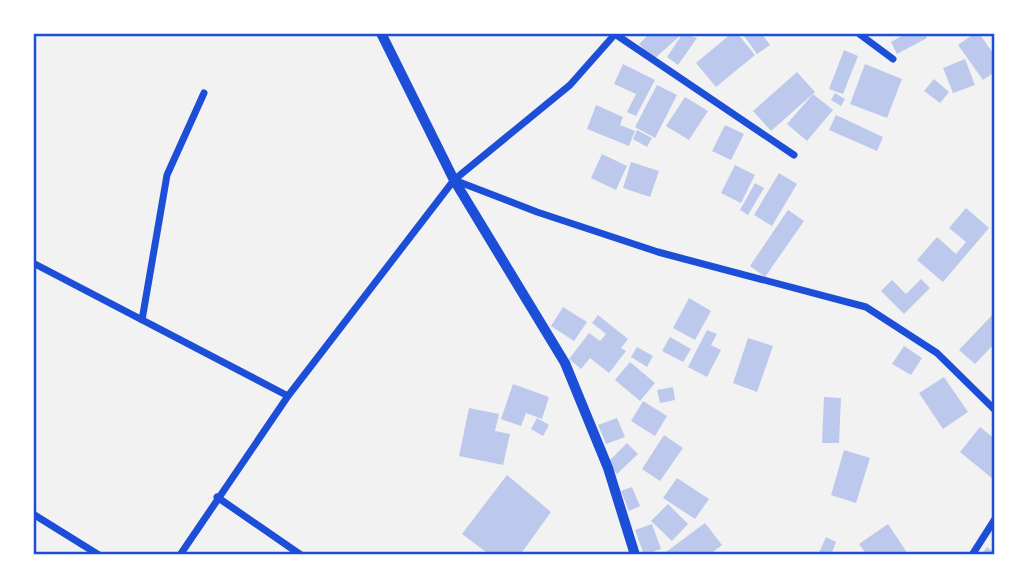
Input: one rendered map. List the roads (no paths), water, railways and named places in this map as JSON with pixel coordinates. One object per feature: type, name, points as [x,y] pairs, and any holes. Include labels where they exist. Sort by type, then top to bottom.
[{"type":"street","points":[[381,33],[454,180],[565,363],[608,468],[633,554]]},
{"type":"street","points":[[858,33],[893,59]]},
{"type":"street","points":[[180,555],[288,396],[454,180],[570,85],[615,34],[793,155]]},
{"type":"street","points":[[142,320],[167,175],[204,93]]},
{"type":"street","points":[[454,180],[537,212],[658,252],[866,307],[937,353],[995,410]]},
{"type":"street","points":[[33,263],[288,396]]},
{"type":"street","points":[[217,497],[301,555]]},
{"type":"street","points":[[33,513],[100,555]]},
{"type":"street","points":[[972,555],[995,519]]}]
